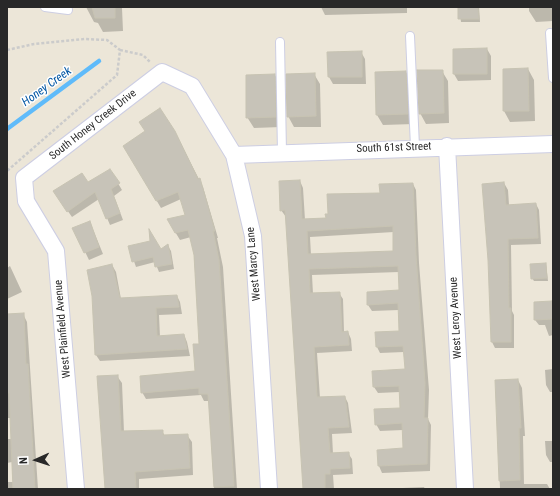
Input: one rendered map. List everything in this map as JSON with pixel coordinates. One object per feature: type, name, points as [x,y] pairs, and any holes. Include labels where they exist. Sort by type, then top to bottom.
[{"type":"street","name":"West Marcy Lane","points":[[162,72],[192,86],[234,155],[253,236],[268,489]]},
{"type":"street","name":"South Honey Creek Drive","points":[[24,178],[162,72]]},
{"type":"street","name":"South 61st Street","points":[[234,155],[446,146],[553,144]]},
{"type":"street","name":"West Leroy Avenue","points":[[446,146],[465,489]]},
{"type":"street","name":"West Plainfield Avenue","points":[[24,178],[26,201],[56,251],[76,489]]},
{"type":"lane","points":[[45,7],[68,10]]},
{"type":"lane","points":[[550,33],[553,78]]},
{"type":"lane","points":[[410,36],[415,148]]},
{"type":"lane","points":[[280,42],[282,153]]},
{"type":"path","points":[[7,50],[34,44],[85,39],[107,40],[120,50],[143,55],[162,72]]},
{"type":"path","points":[[7,171],[117,76],[120,50]]},
{"type":"building","points":[[92,7],[115,7],[115,18],[95,18]]},
{"type":"building","points":[[458,7],[478,7],[479,19],[458,19]]},
{"type":"building","points":[[487,48],[487,74],[453,74],[453,49]]},
{"type":"building","points":[[362,51],[362,77],[328,77],[327,52]]},
{"type":"building","points":[[528,68],[529,111],[503,111],[503,69]]},
{"type":"building","points":[[417,70],[443,70],[444,113],[419,114]]},
{"type":"building","points":[[406,71],[408,114],[376,115],[375,72]]},
{"type":"building","points":[[315,73],[316,116],[287,117],[286,74]]},
{"type":"building","points":[[275,74],[276,117],[246,118],[246,75]]},
{"type":"building","points":[[160,108],[175,131],[198,179],[200,178],[215,231],[213,231],[219,260],[234,486],[214,487],[208,394],[199,394],[199,388],[141,393],[140,376],[195,371],[193,344],[199,344],[194,255],[188,230],[175,233],[167,219],[185,215],[178,192],[156,201],[123,146],[145,131],[139,122]]},
{"type":"building","points":[[110,169],[120,183],[111,189],[120,213],[106,219],[95,192],[67,212],[53,191],[82,173],[88,182]]},
{"type":"building","points":[[300,180],[302,219],[326,218],[325,214],[328,214],[327,194],[380,193],[379,184],[413,183],[416,255],[425,383],[424,418],[428,418],[427,464],[378,466],[377,450],[403,448],[402,423],[375,425],[374,409],[400,408],[399,386],[373,387],[372,371],[405,369],[403,346],[376,347],[375,332],[399,331],[398,303],[367,305],[367,292],[399,290],[398,266],[309,269],[310,293],[340,292],[342,332],[348,331],[349,345],[314,347],[317,397],[345,396],[349,427],[328,428],[330,453],[349,452],[350,468],[330,469],[330,474],[325,474],[325,489],[303,489],[285,210],[280,211],[279,181]],"holes":[[[393,226],[393,251],[308,254],[307,231]]]},
{"type":"building","points":[[504,182],[506,205],[536,203],[538,238],[508,239],[511,342],[491,342],[488,260],[482,184]]},
{"type":"building","points":[[90,221],[99,247],[84,253],[72,228]]},
{"type":"building","points":[[149,229],[161,249],[168,244],[172,264],[155,267],[153,257],[132,262],[128,246],[150,241]]},
{"type":"building","points":[[546,263],[547,278],[531,279],[530,264]]},
{"type":"building","points":[[112,264],[120,298],[177,295],[179,307],[156,308],[157,336],[184,334],[187,349],[95,355],[92,296],[87,270]]},
{"type":"building","points":[[552,301],[553,319],[534,320],[534,302]]},
{"type":"building","points":[[24,313],[35,489],[13,489],[9,393],[7,393],[7,314]]},
{"type":"building","points":[[118,375],[121,431],[163,430],[163,435],[188,434],[190,468],[135,472],[136,489],[105,489],[97,376]]},
{"type":"building","points":[[518,379],[521,428],[519,428],[520,480],[499,481],[495,380]]},
{"type":"waterway","name":"Honey Creek","points":[[7,129],[99,61]]}]
